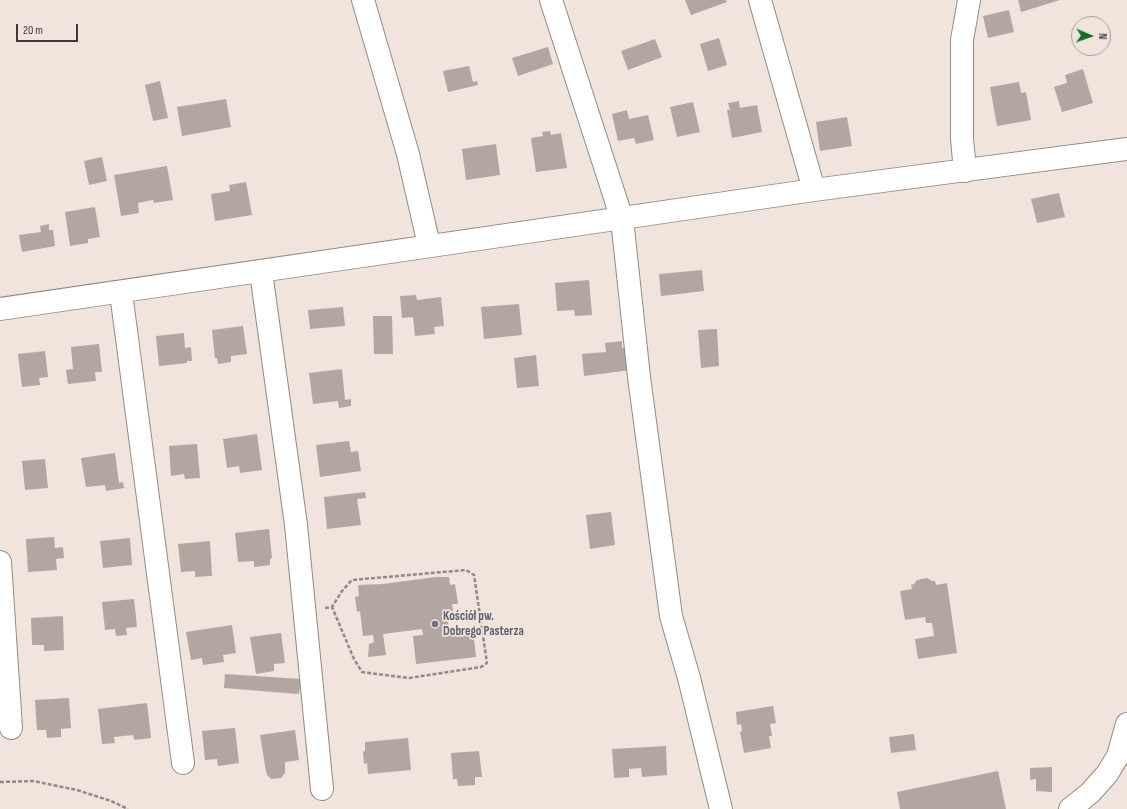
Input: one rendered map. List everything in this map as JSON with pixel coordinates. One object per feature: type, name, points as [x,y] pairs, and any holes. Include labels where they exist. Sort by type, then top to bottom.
[{"type":"street","points":[[363,0],[408,154],[429,245]]},
{"type":"street","points":[[551,0],[622,219],[639,377],[672,616],[689,678],[720,809]]},
{"type":"street","points":[[760,0],[814,190]]},
{"type":"street","points":[[965,170],[962,139],[962,40],[969,0]]},
{"type":"street","points":[[0,309],[261,272],[429,245],[622,219],[814,190],[1127,149]]},
{"type":"street","points":[[261,272],[296,525],[322,789]]},
{"type":"street","points":[[121,292],[183,763]]},
{"type":"street","points":[[0,562],[12,728]]},
{"type":"street","points":[[1070,809],[1090,793],[1107,774],[1118,756],[1127,724]]},
{"type":"path","points":[[304,611],[332,607],[342,591],[352,580],[466,570],[474,575],[487,663],[481,667],[409,678],[362,672],[354,659],[332,607]]},
{"type":"path","points":[[0,782],[32,781],[77,790],[111,800],[128,809]]},
{"type":"building","points":[[685,0],[726,0],[727,2],[691,15]]},
{"type":"building","points":[[1018,0],[1060,0],[1021,12]]},
{"type":"building","points":[[1009,10],[1014,32],[988,38],[983,16]]},
{"type":"building","points":[[719,38],[727,65],[708,71],[700,44]]},
{"type":"building","points":[[655,39],[662,57],[628,70],[621,51]]},
{"type":"building","points":[[548,47],[553,64],[518,76],[512,58]]},
{"type":"building","points":[[469,66],[473,82],[477,81],[478,85],[448,92],[443,71]]},
{"type":"building","points":[[1083,69],[1093,103],[1062,112],[1054,87],[1067,83],[1065,75]]},
{"type":"building","points":[[160,81],[168,118],[153,121],[145,85]]},
{"type":"building","points":[[1019,82],[1021,93],[1026,92],[1031,120],[997,126],[990,87]]},
{"type":"building","points":[[226,99],[231,127],[182,136],[177,107]]},
{"type":"building","points":[[739,101],[740,108],[757,105],[762,132],[732,138],[727,110],[730,110],[728,103]]},
{"type":"building","points":[[693,102],[700,132],[677,137],[670,107]]},
{"type":"building","points":[[627,110],[629,119],[648,115],[654,140],[636,144],[634,138],[618,141],[612,114]]},
{"type":"building","points":[[847,117],[852,146],[820,151],[816,122]]},
{"type":"building","points":[[550,131],[551,135],[561,133],[567,168],[536,172],[531,138],[543,136],[542,132]]},
{"type":"building","points":[[496,144],[500,175],[466,180],[462,149]]},
{"type":"building","points":[[102,157],[107,181],[89,185],[84,161]]},
{"type":"building","points":[[167,166],[173,200],[154,203],[153,200],[138,203],[139,213],[121,216],[114,175]]},
{"type":"building","points":[[246,182],[252,215],[215,221],[211,194],[230,191],[229,185]]},
{"type":"building","points":[[1059,193],[1065,217],[1037,223],[1031,199]]},
{"type":"building","points":[[95,207],[100,237],[88,239],[88,243],[70,246],[65,212]]},
{"type":"building","points":[[49,224],[49,230],[53,230],[55,246],[22,252],[19,235],[41,232],[40,226]]},
{"type":"building","points":[[702,270],[704,291],[661,296],[659,274]]},
{"type":"building","points":[[589,280],[592,315],[575,316],[574,310],[557,311],[555,283]]},
{"type":"building","points":[[416,295],[417,300],[441,297],[444,326],[434,327],[435,334],[415,336],[413,317],[402,318],[400,296]]},
{"type":"building","points":[[519,304],[522,335],[484,339],[481,307]]},
{"type":"building","points":[[343,307],[345,326],[310,329],[308,310]]},
{"type":"building","points":[[373,316],[392,316],[393,354],[374,354]]},
{"type":"building","points":[[243,326],[247,354],[231,356],[231,362],[218,364],[217,358],[215,358],[212,330]]},
{"type":"building","points":[[717,329],[719,366],[701,368],[698,330]]},
{"type":"building","points":[[184,333],[185,348],[191,347],[192,361],[187,361],[187,363],[159,366],[156,336]]},
{"type":"building","points":[[622,341],[622,348],[628,347],[631,370],[584,376],[582,354],[606,352],[605,343]]},
{"type":"building","points":[[99,344],[102,372],[95,372],[96,381],[68,384],[66,370],[73,369],[71,347]]},
{"type":"building","points":[[45,351],[48,377],[39,378],[40,385],[22,387],[18,354]]},
{"type":"building","points":[[536,355],[539,386],[517,388],[514,358]]},
{"type":"building","points":[[342,369],[345,400],[351,399],[351,406],[339,408],[338,401],[313,404],[309,373]]},
{"type":"building","points":[[257,434],[262,470],[240,473],[239,466],[227,468],[223,439]]},
{"type":"building","points":[[349,441],[351,452],[358,451],[361,471],[320,477],[316,445]]},
{"type":"building","points":[[197,444],[200,478],[185,479],[184,474],[171,476],[169,446]]},
{"type":"building","points":[[115,453],[119,483],[123,482],[124,488],[106,491],[105,485],[86,487],[81,458]]},
{"type":"building","points":[[45,459],[48,488],[25,490],[22,461]]},
{"type":"building","points":[[365,492],[366,498],[357,499],[361,525],[327,529],[324,497]]},
{"type":"building","points":[[611,512],[615,545],[590,549],[586,515]]},
{"type":"building","points":[[269,529],[272,558],[270,559],[270,565],[254,567],[254,561],[238,562],[235,533]]},
{"type":"building","points":[[54,537],[55,548],[63,547],[64,558],[56,559],[57,570],[28,572],[26,539]]},
{"type":"building","points":[[130,538],[132,565],[103,568],[100,541]]},
{"type":"building","points":[[210,541],[212,576],[195,577],[195,571],[181,572],[178,544]]},
{"type":"building","name":"Kościół pw. Dobrego Pasterza","points":[[436,577],[449,577],[450,585],[455,584],[458,604],[452,604],[453,612],[447,613],[449,633],[473,629],[476,657],[416,664],[413,636],[423,635],[422,629],[383,634],[386,655],[368,657],[369,644],[374,642],[373,635],[363,636],[360,611],[357,612],[355,597],[359,596],[358,585],[383,584]]},
{"type":"building","points":[[927,578],[935,581],[936,585],[947,583],[957,653],[918,659],[915,639],[934,636],[932,623],[926,623],[925,617],[905,620],[900,591],[912,589],[911,585],[917,580]]},
{"type":"building","points":[[134,599],[137,627],[126,628],[127,635],[116,636],[115,629],[105,630],[102,602]]},
{"type":"building","points":[[63,616],[64,650],[44,651],[44,645],[32,645],[31,618]]},
{"type":"building","points":[[232,625],[236,653],[223,655],[224,662],[203,665],[202,658],[191,660],[186,632]]},
{"type":"building","points":[[281,633],[285,663],[274,664],[274,671],[256,674],[250,637]]},
{"type":"building","points":[[225,674],[301,679],[299,694],[224,688]]},
{"type":"building","points":[[69,698],[71,728],[61,729],[61,737],[47,738],[46,730],[37,730],[35,700]]},
{"type":"building","points":[[147,703],[151,738],[134,740],[133,735],[114,737],[115,743],[102,744],[98,709]]},
{"type":"building","points":[[773,706],[776,723],[770,724],[772,736],[769,736],[771,748],[744,753],[740,732],[742,731],[741,724],[737,725],[736,712]]},
{"type":"building","points":[[235,728],[239,763],[218,766],[217,759],[205,760],[202,731]]},
{"type":"building","points":[[295,730],[299,760],[285,762],[285,773],[281,778],[271,779],[267,775],[260,735]]},
{"type":"building","points":[[914,734],[916,750],[891,753],[889,737]]},
{"type":"building","points":[[408,738],[411,770],[368,774],[367,763],[364,764],[363,752],[365,751],[365,742]]},
{"type":"building","points":[[666,746],[667,775],[642,777],[641,768],[629,769],[629,777],[614,778],[612,749]]},
{"type":"building","points":[[479,751],[482,777],[475,777],[475,785],[458,786],[457,779],[453,779],[451,753]]},
{"type":"building","points":[[1052,767],[1052,792],[1036,791],[1036,779],[1030,780],[1030,768]]},
{"type":"building","points":[[998,771],[1006,809],[900,809],[897,792]]},
{"type":"place","name":"Kościół pw. Dobrego Pasterza","points":[[435,624]]}]
